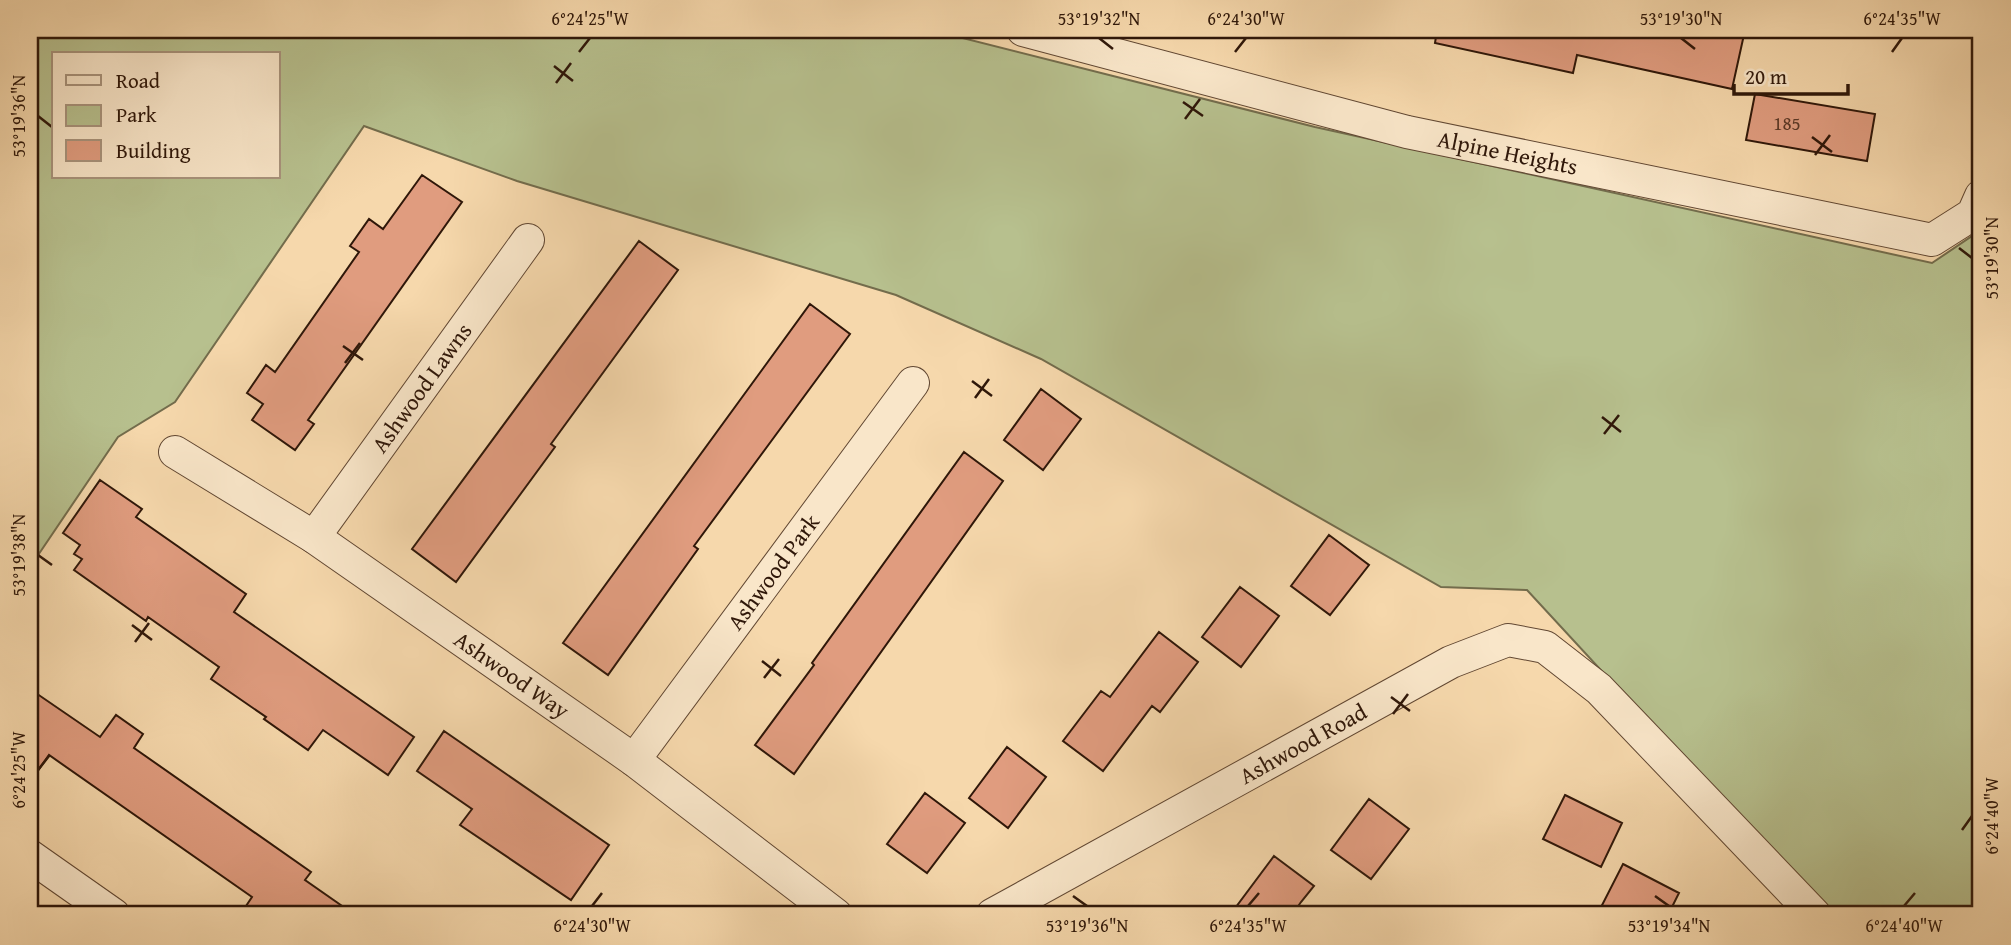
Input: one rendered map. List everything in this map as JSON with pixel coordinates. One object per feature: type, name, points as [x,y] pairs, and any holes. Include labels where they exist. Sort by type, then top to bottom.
[{"type":"street","name":"Alpine Heights","points":[[1023,30],[1407,132],[1932,240],[1973,214],[1981,195]]},
{"type":"street","name":"Ashwood Lawns","points":[[314,537],[528,240]]},
{"type":"street","name":"Ashwood Park","points":[[634,760],[913,383]]},
{"type":"street","name":"Ashwood Way","points":[[175,452],[314,537],[634,760],[836,915]]},
{"type":"street","name":"Ashwood Road","points":[[992,915],[1451,662],[1508,640],[1545,647],[1599,690],[1815,915]]},
{"type":"street","points":[[30,856],[114,915]]},
{"type":"green space","points":[[37,30],[931,30],[1315,127],[1932,263],[1981,230],[1981,915],[1827,915],[1527,590],[1441,587],[1041,359],[896,295],[517,181],[364,126],[175,402],[118,437],[30,567],[30,49]]},
{"type":"building","points":[[1437,30],[1745,30],[1732,89],[1577,55],[1573,73],[1435,43]]},
{"type":"building","points":[[1755,94],[1875,114],[1867,161],[1746,140]]},
{"type":"building","points":[[422,175],[462,202],[308,420],[314,424],[295,450],[252,420],[263,404],[247,393],[266,365],[275,372],[359,252],[350,246],[369,219],[383,229]]},
{"type":"building","points":[[639,241],[678,270],[551,444],[555,447],[456,582],[412,549]]},
{"type":"building","points":[[810,304],[850,334],[694,546],[698,549],[608,675],[563,643]]},
{"type":"building","points":[[1041,389],[1081,419],[1043,470],[1004,440]]},
{"type":"building","points":[[964,452],[1003,481],[794,774],[755,745]]},
{"type":"building","points":[[100,480],[142,509],[136,517],[246,594],[234,612],[414,737],[388,775],[323,730],[308,750],[211,679],[219,667],[148,617],[146,621],[74,570],[82,559],[74,554],[80,545],[63,533]]},
{"type":"building","points":[[1329,535],[1369,565],[1330,615],[1291,586]]},
{"type":"building","points":[[1240,587],[1279,616],[1241,667],[1202,637]]},
{"type":"building","points":[[1159,632],[1198,662],[1160,712],[1152,706],[1103,771],[1063,741],[1101,691],[1110,697]]},
{"type":"building","points":[[30,689],[100,737],[116,715],[143,734],[134,748],[311,872],[305,880],[355,915],[240,915],[252,897],[49,755],[30,782]]},
{"type":"building","points":[[444,731],[609,845],[571,900],[460,825],[472,809],[417,771]]},
{"type":"building","points":[[1007,747],[1046,777],[1008,828],[969,798]]},
{"type":"building","points":[[925,793],[965,823],[927,873],[887,844]]},
{"type":"building","points":[[1565,795],[1622,823],[1601,867],[1543,839]]},
{"type":"building","points":[[1369,799],[1409,829],[1371,879],[1331,850]]},
{"type":"building","points":[[1274,856],[1314,886],[1292,915],[1230,915]]},
{"type":"building","points":[[1623,864],[1679,893],[1668,915],[1597,915]]}]
